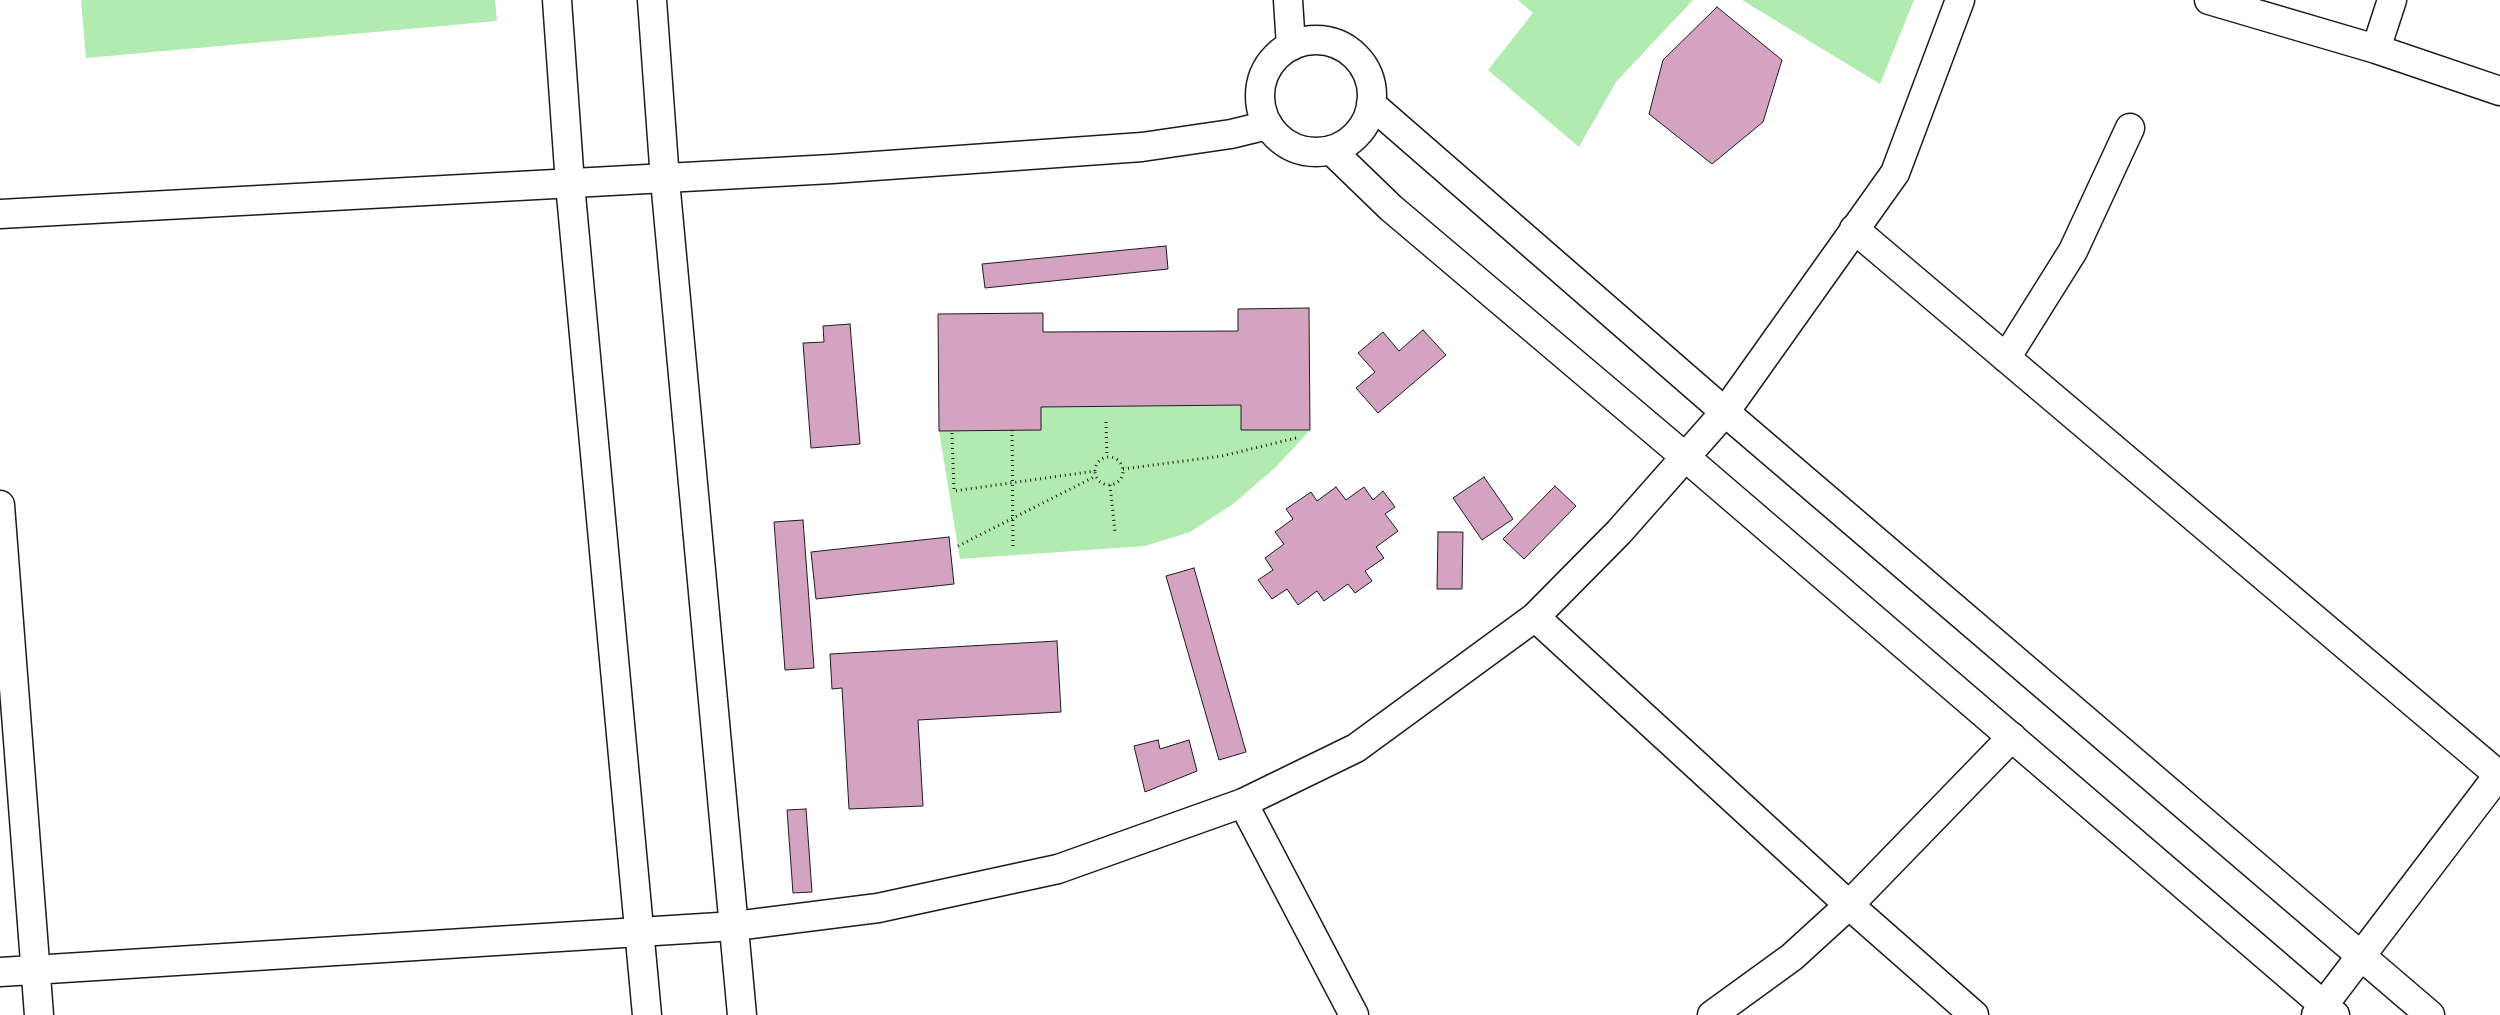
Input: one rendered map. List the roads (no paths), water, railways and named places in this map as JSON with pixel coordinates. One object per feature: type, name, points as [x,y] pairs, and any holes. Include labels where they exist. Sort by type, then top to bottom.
[{"type":"street","points":[[557,0],[570,184],[641,932],[647,1015]]},
{"type":"street","points":[[652,0],[665,180],[742,1015]]},
{"type":"street","points":[[1288,0],[1291,46]]},
{"type":"street","points":[[0,972],[735,926],[878,908],[1058,869],[1243,803],[1356,748],[1535,617],[1618,532],[1725,412],[1895,172],[1960,0]]},
{"type":"street","points":[[2209,0],[2376,49],[2500,91]]},
{"type":"street","points":[[2376,49],[2392,0]]},
{"type":"street","points":[[1322,41],[1342,47],[1358,60],[1372,87],[1372,104],[1368,117],[1357,134],[1349,142],[1331,150],[1310,152],[1300,150],[1281,140],[1268,126],[1261,106],[1261,85],[1272,62],[1291,46],[1306,42],[1322,41]]},
{"type":"street","points":[[1372,104],[1725,412],[2430,1015]]},
{"type":"street","points":[[0,214],[665,180],[1142,147],[1231,134],[1268,126]]},
{"type":"street","points":[[2006,358],[2073,251],[2130,128]]},
{"type":"street","points":[[1331,150],[1391,208],[2012,737],[2325,1012],[2361,956],[2500,775],[1854,229]]},
{"type":"street","points":[[0,505],[39,1015]]},
{"type":"street","points":[[1535,617],[1849,905],[1974,1015]]},
{"type":"street","points":[[1714,1015],[1792,957],[1849,905],[2012,737]]},
{"type":"street","points":[[1243,803],[1354,1015]]}]
